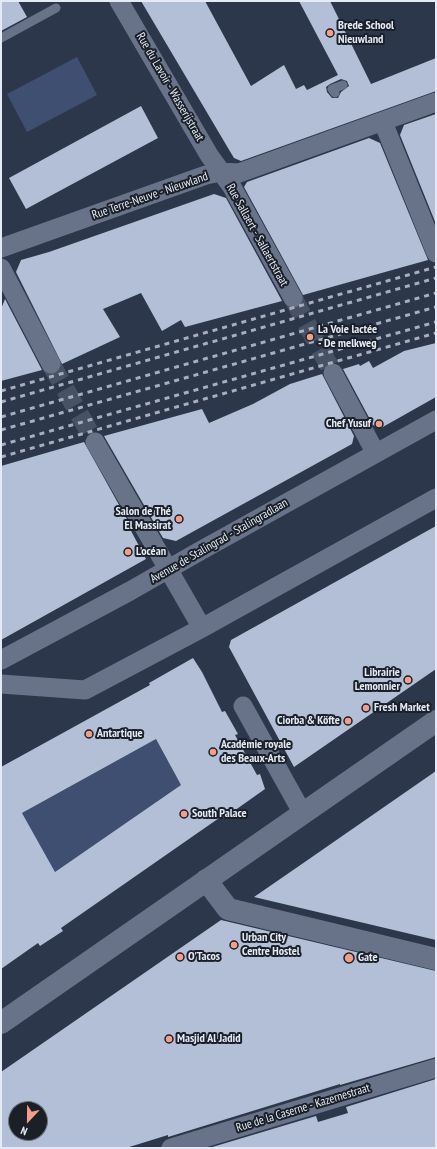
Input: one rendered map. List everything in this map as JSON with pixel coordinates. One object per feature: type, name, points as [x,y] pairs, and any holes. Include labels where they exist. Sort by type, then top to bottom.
[{"type":"street","name":"Rue du Lavoir - Wasserijstraat","points":[[119,1],[205,148],[221,172]]},
{"type":"street","name":"Rue Terre-Neuve - Nieuwland","points":[[1,248],[206,175],[221,172],[239,173],[436,102]]},
{"type":"street","points":[[383,122],[436,253]]},
{"type":"street","name":"Rue Sallaert - Sallaertstraat","points":[[221,172],[232,187],[292,298]]},
{"type":"street","points":[[1,268],[52,364]]},
{"type":"street","points":[[334,373],[375,452]]},
{"type":"street","name":"Avenue de Stalingrad - Stalingradlaan","points":[[1,660],[130,591],[375,452],[436,420]]},
{"type":"street","points":[[95,442],[169,568],[202,628]]},
{"type":"street","points":[[1,684],[85,690],[202,628],[436,498]]},
{"type":"street","points":[[243,706],[303,814]]},
{"type":"street","points":[[1,1023],[436,721]]},
{"type":"street","points":[[206,880],[228,909],[436,959]]},
{"type":"street","name":"Rue de la Caserne - Kazernestraat","points":[[171,1148],[436,1068]]},
{"type":"lane","points":[[1,38],[56,8]]},
{"type":"lane","points":[[335,93],[332,89],[343,85]]},
{"type":"shaded area","points":[[77,57],[97,95],[27,132],[7,94]]},
{"type":"shaded area","points":[[156,739],[181,785],[55,872],[22,813]]},
{"type":"building","points":[[1,1],[18,1],[27,17],[1,31]]},
{"type":"building","points":[[141,1],[205,1],[251,86],[284,65],[296,89],[304,85],[307,90],[338,75],[299,1],[330,1],[371,84],[436,58],[436,91],[241,161],[234,158]],"holes":[[[341,79],[347,81],[349,86],[341,92],[338,98],[332,98],[327,92],[326,87],[330,84]]]},
{"type":"building","points":[[141,106],[158,138],[26,209],[9,178]]},
{"type":"building","points":[[436,114],[436,224],[400,135],[404,125]]},
{"type":"building","points":[[369,138],[380,143],[428,260],[303,295],[244,187],[247,182]]},
{"type":"building","points":[[214,194],[226,198],[282,301],[185,327],[181,320],[162,331],[141,293],[103,309],[120,337],[62,364],[16,272],[21,260],[49,252]]},
{"type":"building","points":[[5,299],[42,370],[1,381],[1,309]]},
{"type":"building","points":[[436,343],[436,397],[381,428],[373,425],[343,369],[359,364],[360,366],[369,361],[373,368],[404,351]]},
{"type":"building","points":[[322,374],[354,436],[352,444],[176,541],[163,538],[104,436],[202,409],[209,423],[253,404],[290,384]]},
{"type":"building","points":[[84,442],[133,530],[130,529],[146,559],[1,640],[1,466]]},
{"type":"building","points":[[436,526],[436,669],[294,767],[229,647],[231,640]]},
{"type":"building","name":"South Palace","points":[[193,658],[202,672],[222,712],[225,711],[238,734],[235,735],[257,775],[260,774],[265,789],[224,818],[222,816],[61,928],[63,931],[40,946],[38,943],[1,969],[1,767],[150,685],[149,683]],"holes":[[[156,739],[181,785],[55,872],[22,813]]]},
{"type":"building","points":[[436,771],[436,940],[254,897],[299,866]]},
{"type":"building","points":[[221,920],[436,971],[436,1057],[340,1084],[168,1137],[168,1135],[126,1148],[1,1148],[1,1072]]},
{"type":"building","points":[[436,1079],[436,1148],[209,1148],[316,1116],[318,1122],[348,1113],[346,1107]]},
{"type":"tunnel","points":[[293,298],[333,373]]},
{"type":"tunnel","points":[[51,364],[95,442]]},
{"type":"railway","points":[[1,391],[436,267]]},
{"type":"railway","points":[[1,402],[436,278]]},
{"type":"railway","points":[[1,417],[436,293]]},
{"type":"railway","points":[[1,430],[436,307]]},
{"type":"railway","points":[[1,445],[436,322]]},
{"type":"railway","points":[[1,457],[436,333]]},
{"type":"place","name":"Brede School Nieuwland","points":[[330,33]]},
{"type":"place","name":"La Voie lactée - De melkweg","points":[[310,337]]},
{"type":"place","name":"Chef Yusuf","points":[[379,424]]},
{"type":"place","name":"Salon de Thé El Massirat","points":[[179,519]]},
{"type":"place","name":"L'océan","points":[[128,552]]},
{"type":"place","name":"Librairie Lemonnier","points":[[408,680]]},
{"type":"place","name":"Fresh Market","points":[[366,708]]},
{"type":"place","name":"Ciorba & Köfte","points":[[348,721]]},
{"type":"place","name":"Antartique","points":[[89,734]]},
{"type":"place","name":"Académie royale des Beaux-Arts","points":[[213,752]]},
{"type":"place","name":"South Palace","points":[[184,814]]},
{"type":"place","name":"Urban City Centre Hostel","points":[[234,945]]},
{"type":"place","name":"O'Tacos","points":[[180,957]]},
{"type":"place","name":"Gate","points":[[349,958]]},
{"type":"place","name":"Masjid Al Jadid","points":[[169,1039]]}]
